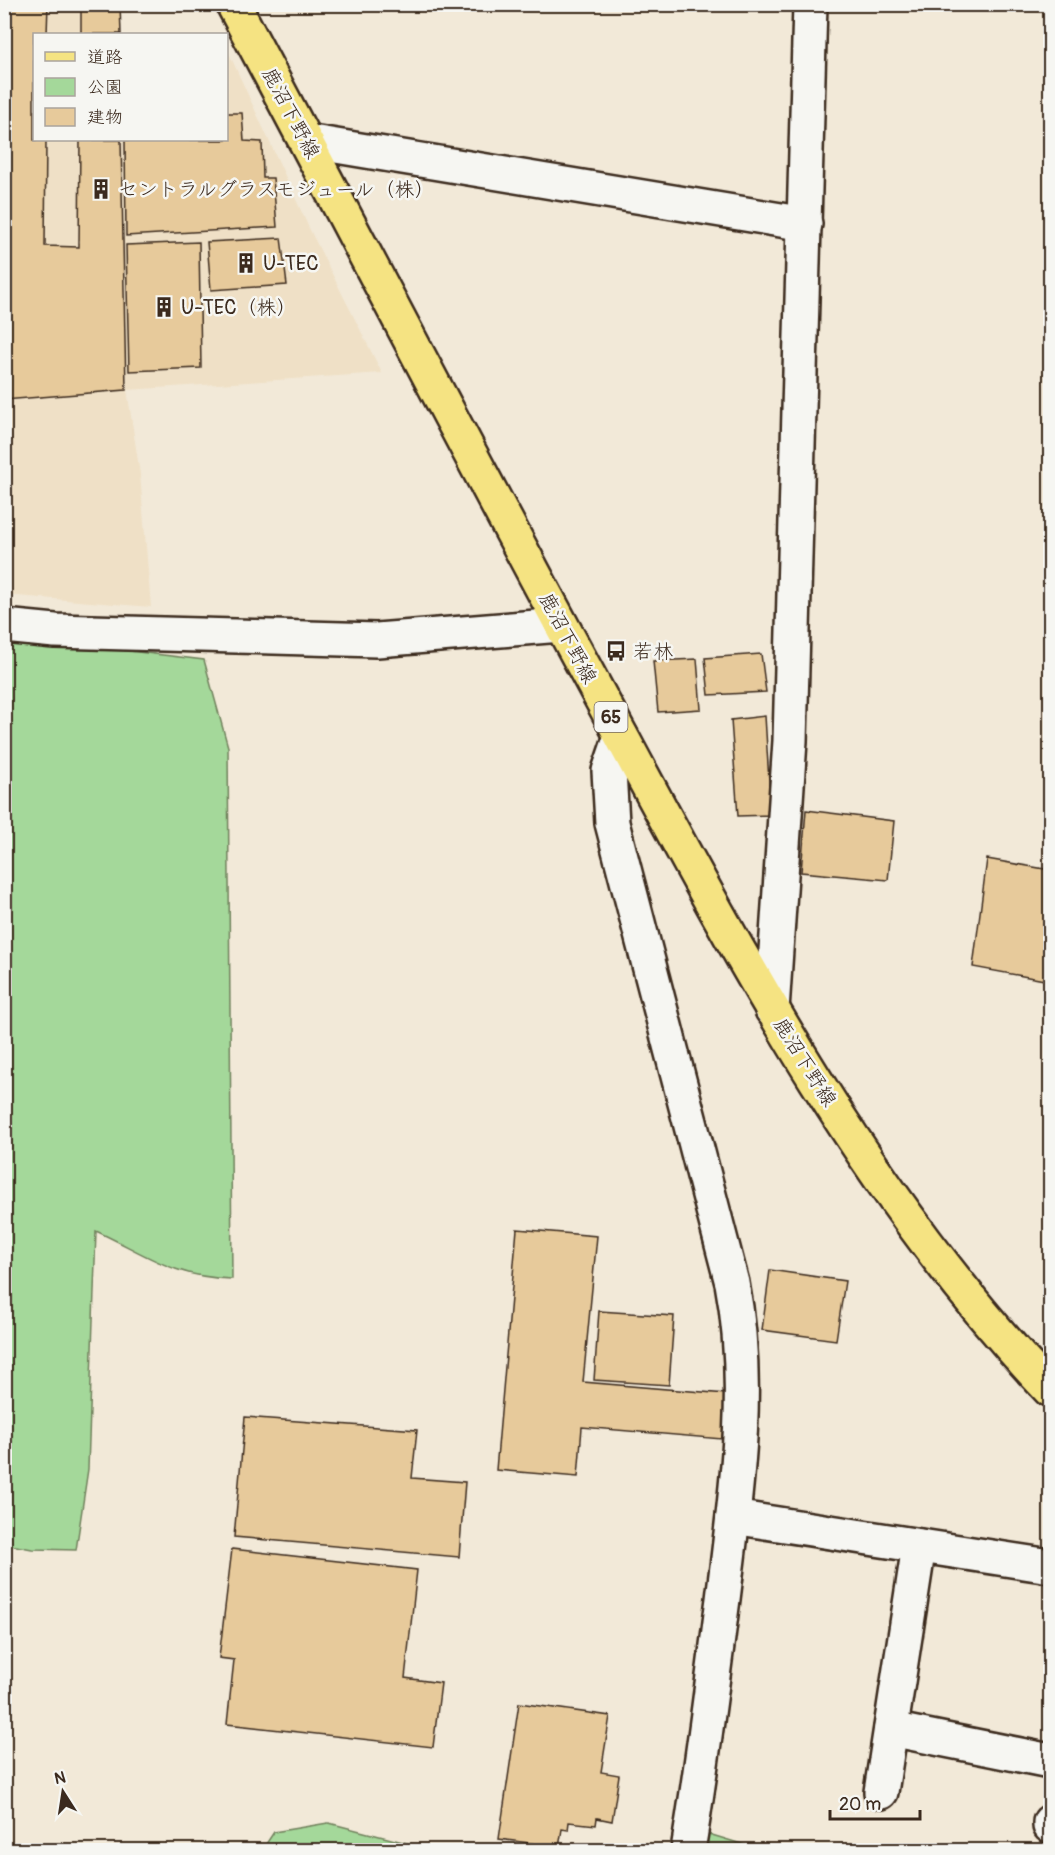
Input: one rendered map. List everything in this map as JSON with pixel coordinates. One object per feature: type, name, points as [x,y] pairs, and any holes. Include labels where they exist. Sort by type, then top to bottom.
[{"type":"main road","name":"鹿沼下野線","points":[[233,4],[561,625],[772,1010],[855,1143],[936,1258],[1050,1390]]},
{"type":"street","points":[[772,1010],[790,741],[806,224],[810,4]]},
{"type":"street","points":[[306,141],[806,224]]},
{"type":"street","points":[[4,626],[55,631],[377,640],[561,625]]},
{"type":"street","points":[[621,736],[609,771],[612,824],[732,1282],[741,1328],[743,1390],[734,1517],[688,1851]]},
{"type":"street","points":[[734,1517],[1050,1566]]},
{"type":"street","points":[[881,1792],[919,1546]]},
{"type":"street","points":[[891,1729],[1050,1761]]},
{"type":"shaded area","points":[[4,5],[120,5],[121,33],[33,33],[33,141],[228,141],[228,51],[309,228],[382,373],[127,390],[140,474],[151,607],[5,595]]},
{"type":"green space","points":[[5,636],[204,660],[228,747],[232,1279],[212,1278],[177,1269],[96,1231],[88,1469],[76,1550],[32,1549],[5,1544]]},
{"type":"green space","points":[[328,1823],[434,1850],[262,1850],[274,1832]]},
{"type":"green space","points":[[699,1831],[761,1850],[696,1850]]},
{"type":"building","name":"セントラルグラスモジュール（株）","points":[[4,4],[48,4],[47,33],[33,33],[33,141],[46,141],[45,246],[79,247],[80,141],[121,141],[126,390],[4,400]]},
{"type":"building","points":[[81,4],[120,4],[121,33],[81,33]]},
{"type":"building","points":[[228,113],[242,113],[244,141],[262,142],[263,178],[273,178],[277,227],[126,236],[125,141],[228,141]]},
{"type":"building","name":"U-TEC","points":[[281,238],[287,285],[211,290],[207,242]]},
{"type":"building","name":"U-TEC（株）","points":[[199,242],[201,368],[129,371],[126,245]]},
{"type":"building","points":[[761,654],[766,692],[709,695],[705,658]]},
{"type":"building","points":[[697,659],[701,709],[658,712],[653,661]]},
{"type":"building","points":[[765,716],[771,815],[738,816],[731,720]]},
{"type":"building","points":[[806,810],[894,821],[888,880],[801,872]]},
{"type":"building","points":[[987,859],[1050,870],[1050,981],[973,967]]},
{"type":"building","points":[[517,1229],[597,1236],[583,1382],[726,1394],[722,1439],[582,1427],[578,1477],[496,1470]]},
{"type":"building","points":[[770,1270],[845,1281],[836,1340],[762,1330]]},
{"type":"building","points":[[599,1311],[674,1316],[669,1385],[594,1380]]},
{"type":"building","points":[[245,1417],[417,1430],[412,1478],[465,1482],[459,1557],[234,1537]]},
{"type":"building","points":[[232,1549],[417,1570],[405,1678],[441,1683],[433,1747],[227,1724],[234,1660],[219,1658]]},
{"type":"building","points":[[519,1703],[610,1716],[601,1772],[619,1775],[612,1821],[597,1818],[596,1825],[569,1822],[568,1830],[562,1829],[559,1847],[499,1839]]},
{"type":"place","name":"セントラルグラスモジュール（株）","points":[[101,189]]},
{"type":"place","name":"U-TEC","points":[[246,263]]},
{"type":"place","name":"U-TEC（株）","points":[[164,307]]},
{"type":"place","name":"若林","points":[[616,651]]}]
